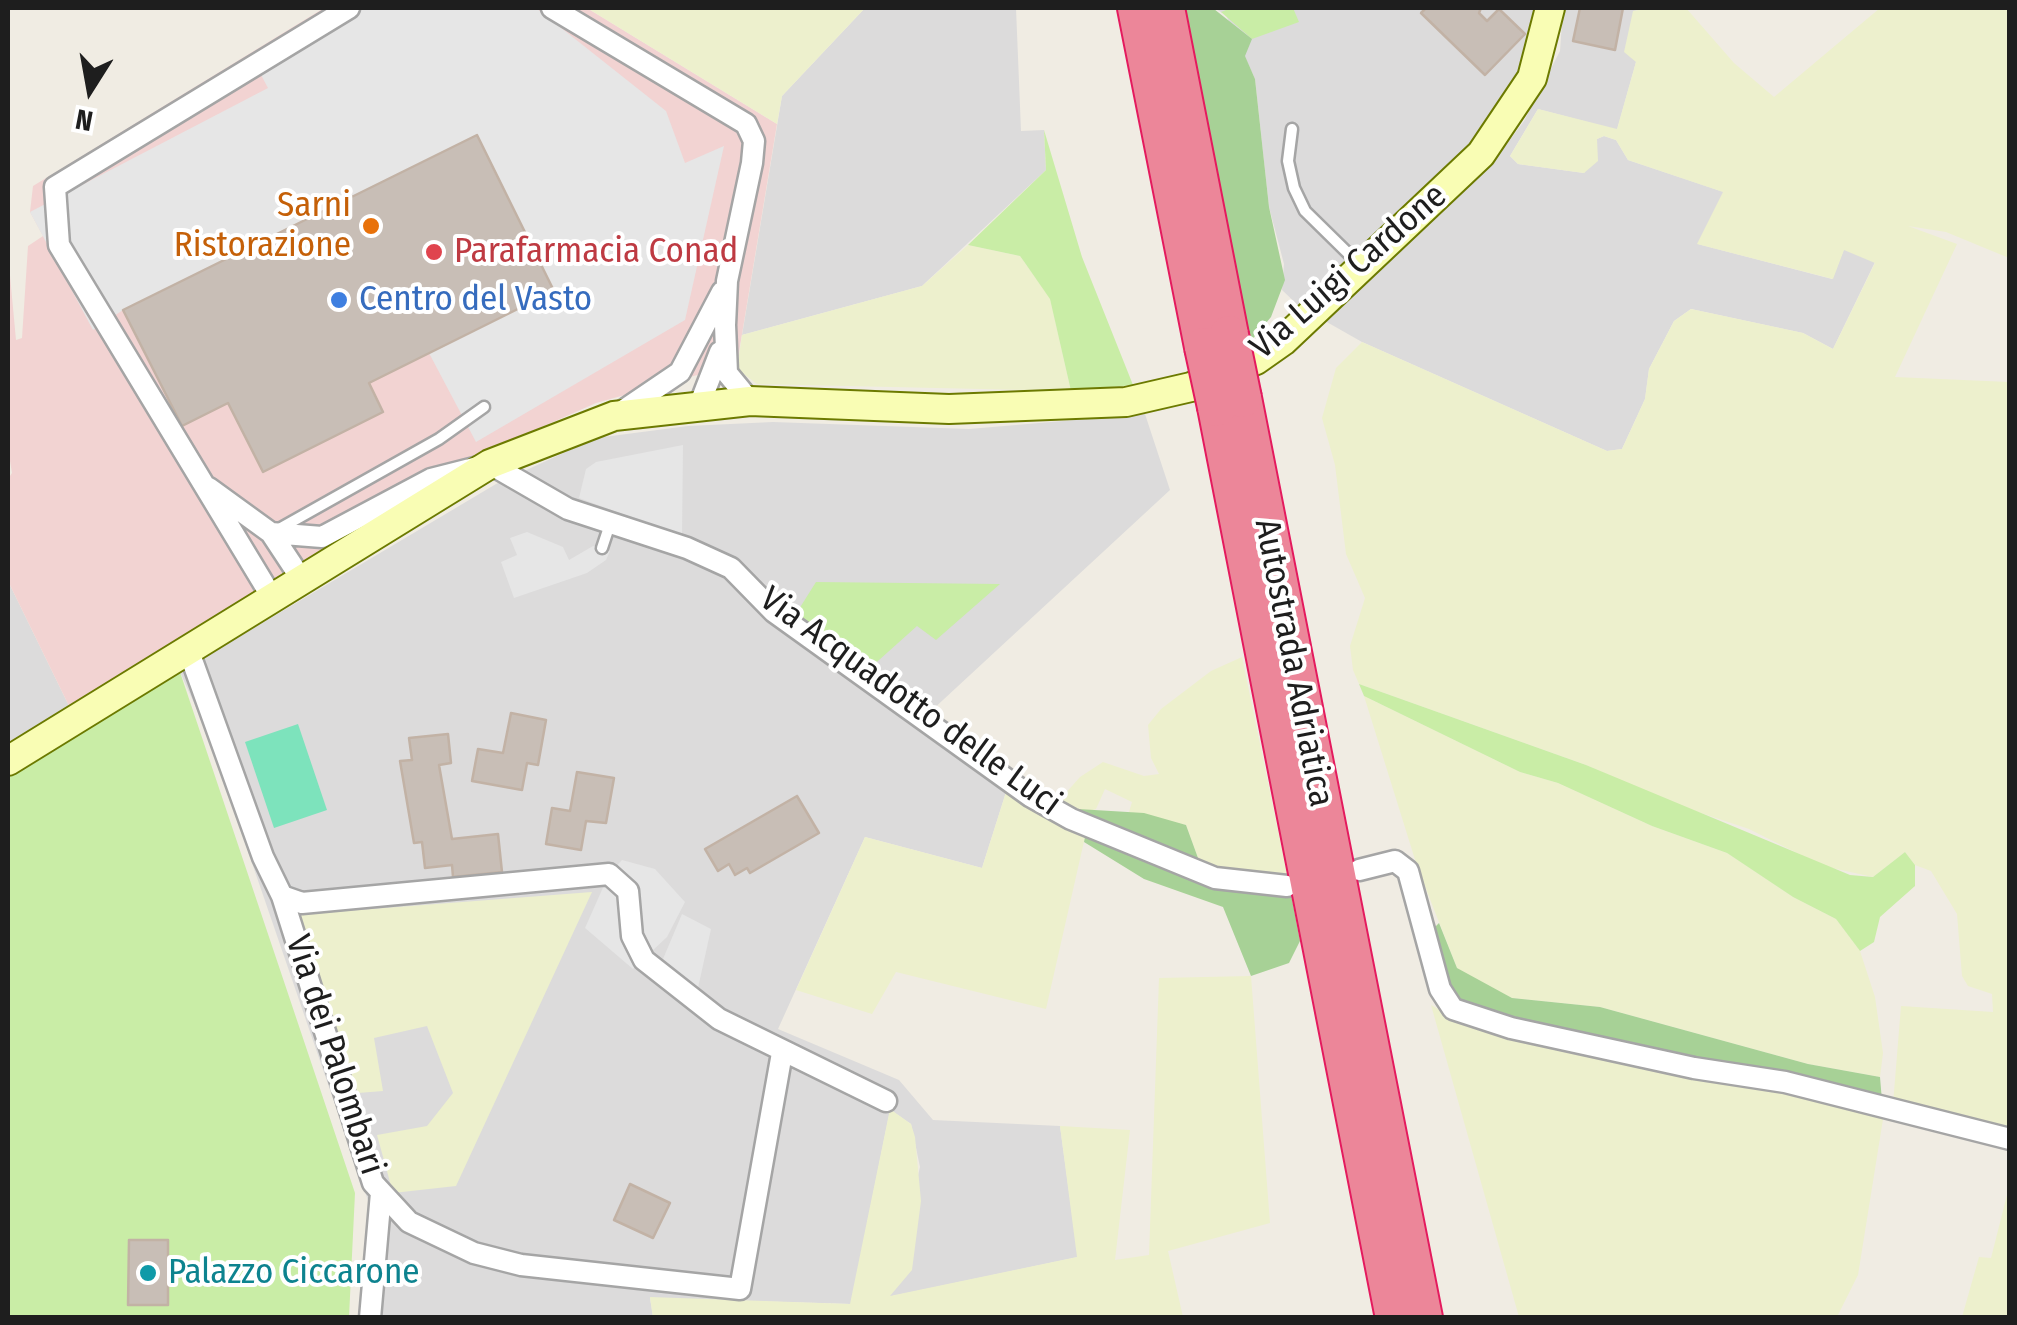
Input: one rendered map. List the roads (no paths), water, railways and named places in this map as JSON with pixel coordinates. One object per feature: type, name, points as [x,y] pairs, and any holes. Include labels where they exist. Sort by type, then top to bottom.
[{"type":"highway","name":"Autostrada Adriatica","points":[[1137,8],[1217,341]]},
{"type":"highway","name":"Autostrada Adriatica","points":[[1165,8],[1229,402],[1423,1318]]},
{"type":"highway","name":"Autostrada Adriatica","points":[[1229,402],[1394,1318]]},
{"type":"main road","name":"Via Luigi Cardone","points":[[8,762],[490,464],[614,416],[750,400],[1024,409],[1159,398],[1256,360],[1481,154],[1532,78],[1550,8]]},
{"type":"street","points":[[273,598],[197,479],[59,245],[56,188],[349,8]]},
{"type":"street","name":"Via Luigi Cardone","points":[[552,8],[746,124],[754,141],[727,281],[716,325],[695,378],[699,406]]},
{"type":"street","name":"Via Luigi Cardone","points":[[716,325],[727,373],[750,400]]},
{"type":"street","name":"Via Luigi Cardone","points":[[614,416],[680,372],[716,325]]},
{"type":"street","name":"Via Luigi Cardone","points":[[271,533],[322,536],[431,479],[490,464]]},
{"type":"street","name":"Via Acquadotto delle Luci","points":[[490,464],[568,509],[731,568],[774,612],[1030,796],[1071,819],[1216,878],[1271,888],[1286,886]]},
{"type":"street","points":[[197,479],[271,533],[302,580]]},
{"type":"street","name":"Via dei Palombari","points":[[188,649],[263,857],[282,896],[362,1152],[381,1193],[409,1222],[474,1253],[521,1265],[740,1289],[782,1053]]},
{"type":"street","points":[[1359,870],[1394,862],[1408,871],[1440,989],[1454,1010],[1511,1028],[1694,1068],[1785,1082],[2010,1139]]},
{"type":"street","name":"Via dei Palombari","points":[[282,896],[302,903],[609,874],[628,891],[632,936],[644,960],[719,1019],[886,1101]]},
{"type":"street","points":[[370,1318],[381,1193]]},
{"type":"lane","points":[[1292,128],[1288,161],[1294,188],[1306,212],[1362,267]]},
{"type":"lane","points":[[271,533],[424,448],[484,408]]},
{"type":"lane","points":[[602,548],[610,523]]},
{"type":"place","name":"Sarni Ristorazione","points":[[371,226]]},
{"type":"place","name":"Parafarmacia Conad","points":[[434,252]]},
{"type":"place","name":"Centro del Vasto","points":[[339,300]]},
{"type":"place","name":"Palazzo Ciccarone","points":[[148,1273]]}]
